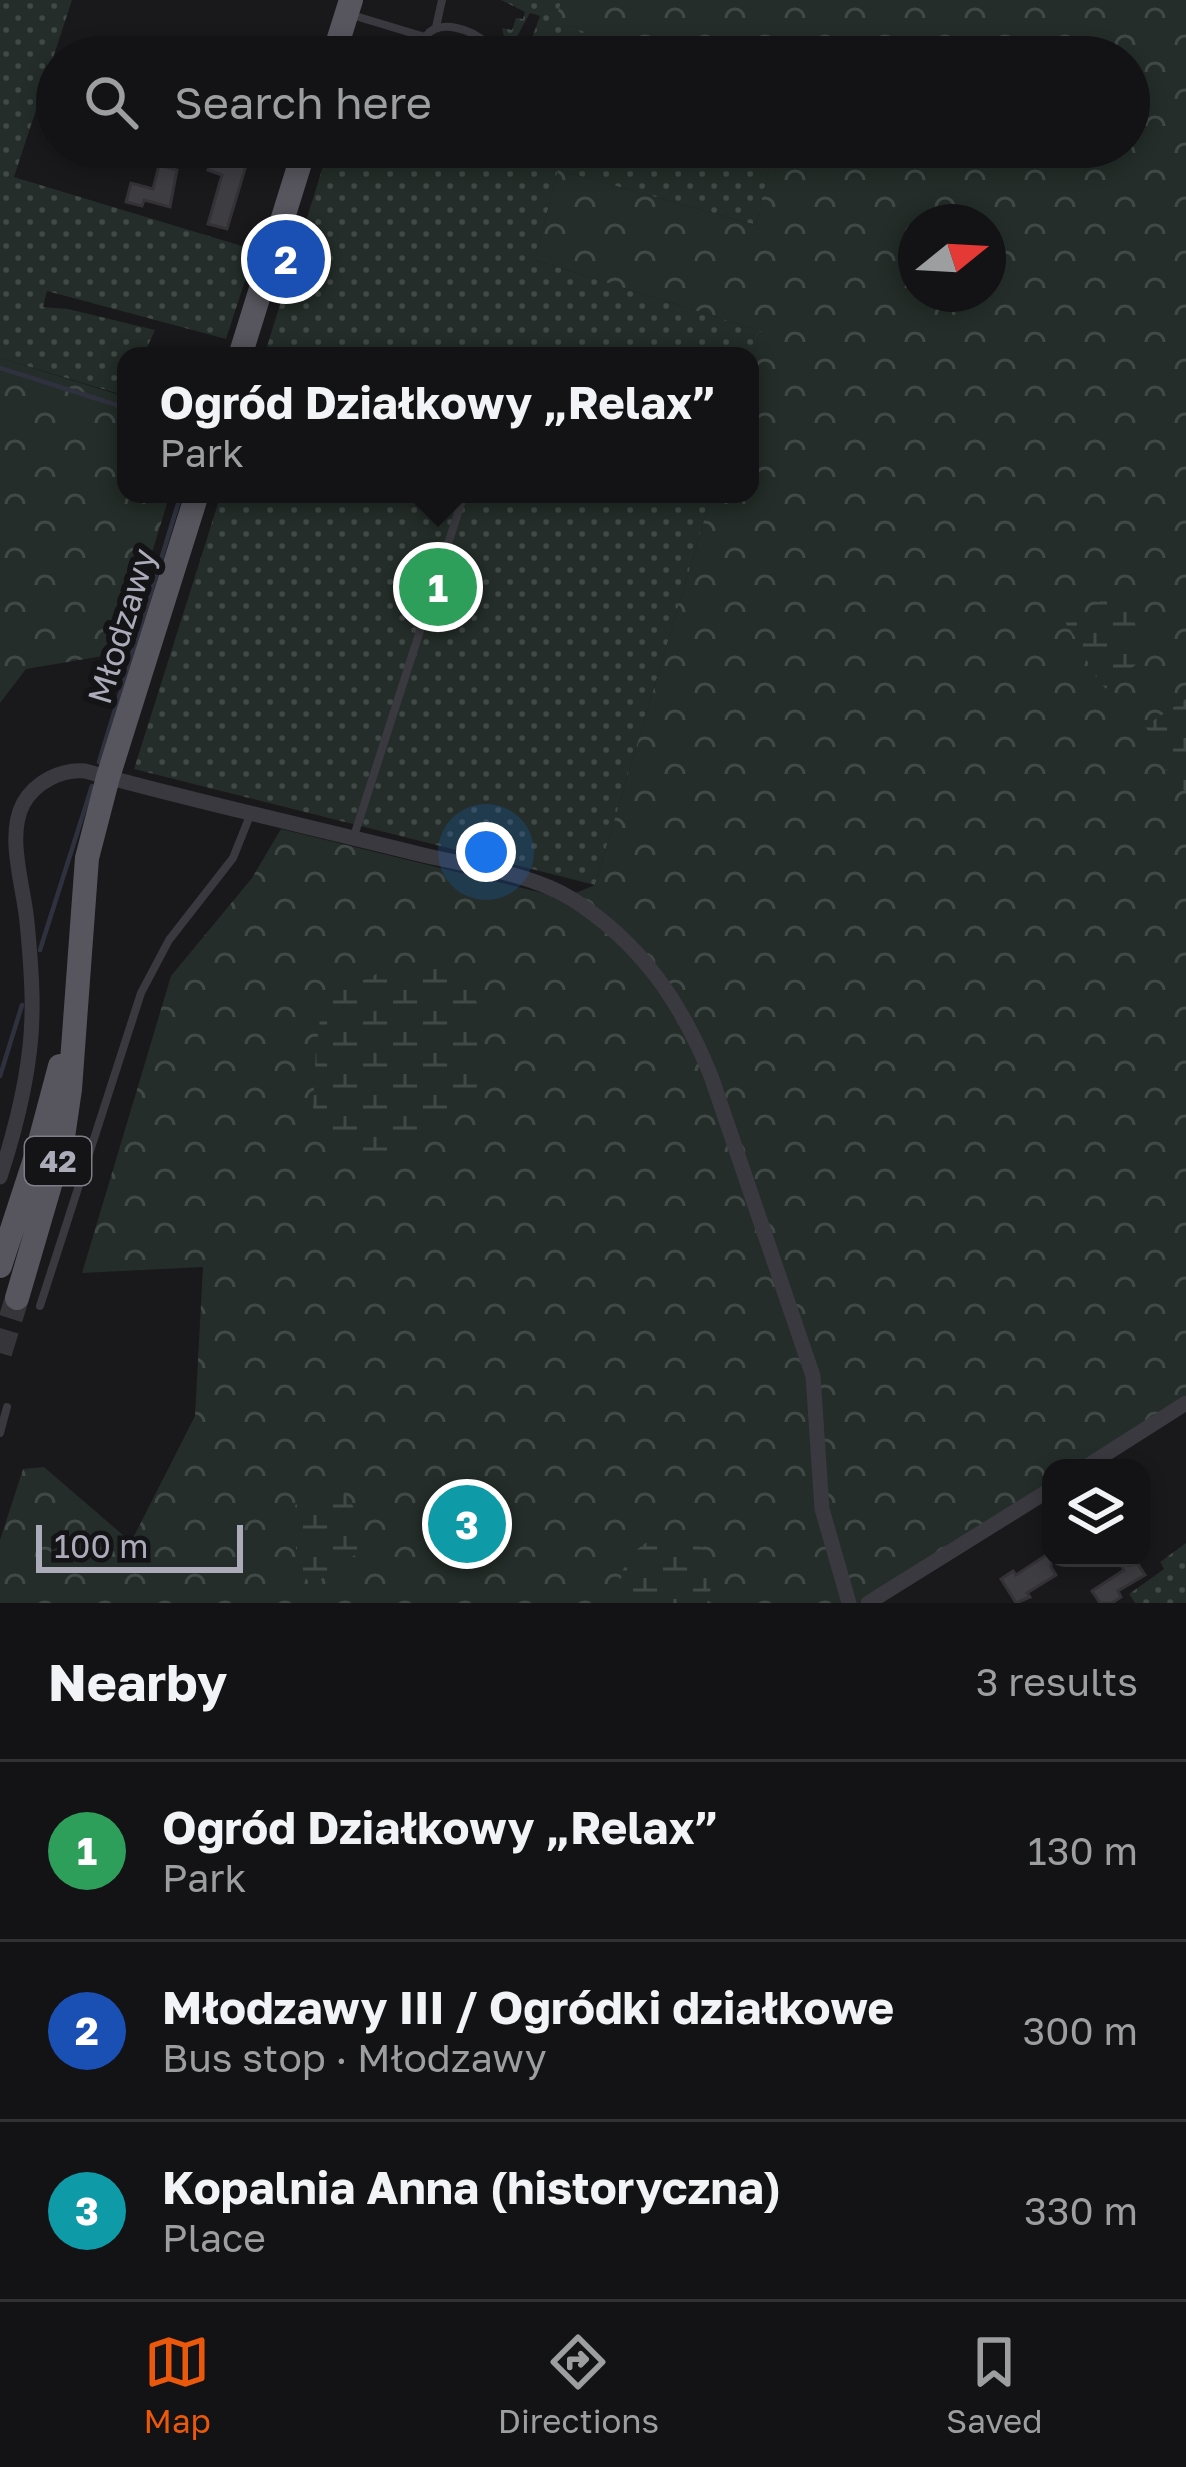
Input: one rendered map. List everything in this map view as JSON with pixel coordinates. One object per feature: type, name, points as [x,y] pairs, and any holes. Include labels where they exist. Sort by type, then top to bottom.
[{"type":"main road","points":[[340,36],[349,7]]},
{"type":"main road","points":[[244,347],[299,168]]},
{"type":"main road","name":"Młodzawy","points":[[108,777],[194,503]]},
{"type":"main road","name":"42","points":[[28,1302],[62,1144],[85,871],[108,777]]},
{"type":"main road","name":"42","points":[[0,1266],[73,1018]]},
{"type":"street","points":[[0,1177],[15,1133],[32,1017],[16,830],[23,804],[49,779],[75,770],[108,777],[522,879],[569,898],[617,935],[667,987],[694,1033],[813,1376],[822,1510],[849,1603]]},
{"type":"street","points":[[1098,1459],[1186,1403]]},
{"type":"street","points":[[868,1603],[1042,1495]]},
{"type":"lane","points":[[426,36],[436,27],[442,0]]},
{"type":"lane","points":[[349,7],[422,36]]},
{"type":"lane","points":[[436,27],[473,36]]},
{"type":"lane","points":[[353,837],[461,503]]},
{"type":"lane","points":[[28,1302],[147,979],[169,940],[233,858],[251,812]]},
{"type":"lane","points":[[0,1433],[7,1407]]},
{"type":"green space","points":[[0,0],[72,0],[60,36],[36,36],[36,110],[14,177],[255,250],[226,339],[47,291],[43,307],[155,330],[147,347],[117,347],[117,393],[0,358]]},
{"type":"green space","points":[[501,0],[562,0],[556,20],[595,36],[533,36],[540,16],[530,13],[517,36],[504,36],[502,28],[512,30],[516,18],[523,19],[525,12]]},
{"type":"green space","points":[[562,0],[1186,0],[1186,1395],[1085,1459],[1042,1459],[1042,1487],[859,1603],[0,1603],[0,1540],[23,1469],[44,1467],[131,1542],[195,1416],[203,1267],[82,1273],[171,976],[252,878],[281,829],[563,898],[595,885],[709,503],[759,503],[756,347],[761,331],[535,260],[558,170],[756,225],[769,168],[1150,168],[1150,36],[594,36],[555,20]]},
{"type":"green space","points":[[322,168],[769,168],[756,225],[558,170],[535,260],[761,331],[756,347],[267,347]]},
{"type":"green space","points":[[0,358],[117,394],[117,503],[167,503],[121,653],[26,669],[0,703]]},
{"type":"green space","points":[[218,503],[709,503],[595,885],[134,769]]},
{"type":"green space","points":[[1116,588],[1125,590],[1145,657],[1106,689],[1066,624],[1068,617],[1077,620]]},
{"type":"green space","points":[[1186,699],[1185,791],[1166,769],[1145,726]]},
{"type":"green space","points":[[427,960],[454,971],[475,998],[482,1048],[474,1099],[412,1149],[370,1159],[320,1132],[313,1108],[320,1019],[329,1000],[347,983]]},
{"type":"green space","points":[[332,1485],[352,1504],[363,1552],[310,1584],[297,1555],[296,1499]]},
{"type":"green space","points":[[674,1533],[696,1543],[708,1559],[712,1579],[707,1603],[625,1603],[621,1578],[631,1556],[650,1541]]},
{"type":"green space","points":[[1186,1543],[1186,1603],[1135,1603],[1129,1594],[1164,1569],[1160,1562]]},
{"type":"building","points":[[158,168],[177,170],[170,207],[144,200],[142,206],[126,202],[131,183],[153,189]]},
{"type":"building","points":[[245,168],[227,229],[208,224],[222,175],[208,170]]},
{"type":"building","points":[[1042,1558],[1042,1567],[1051,1567],[1056,1575],[1016,1603],[1001,1579],[1013,1571],[1016,1575]]},
{"type":"building","points":[[1140,1567],[1145,1575],[1118,1591],[1121,1597],[1112,1603],[1100,1603],[1092,1591],[1124,1570]]},
{"type":"waterway","points":[[0,368],[117,405]]},
{"type":"waterway","points":[[99,762],[178,503]]},
{"type":"waterway","points":[[40,950],[92,786]]},
{"type":"waterway","points":[[0,1076],[22,1005]]},
{"type":"tunnel","points":[[0,1353],[17,1298]]},
{"type":"place","name":"Młodzawy III / Ogródki działkowe","points":[[286,259]]},
{"type":"place","name":"Ogród Działkowy „Relax”","points":[[438,587]]},
{"type":"place","name":"Kopalnia Anna (historyczna)","points":[[467,1524]]}]
